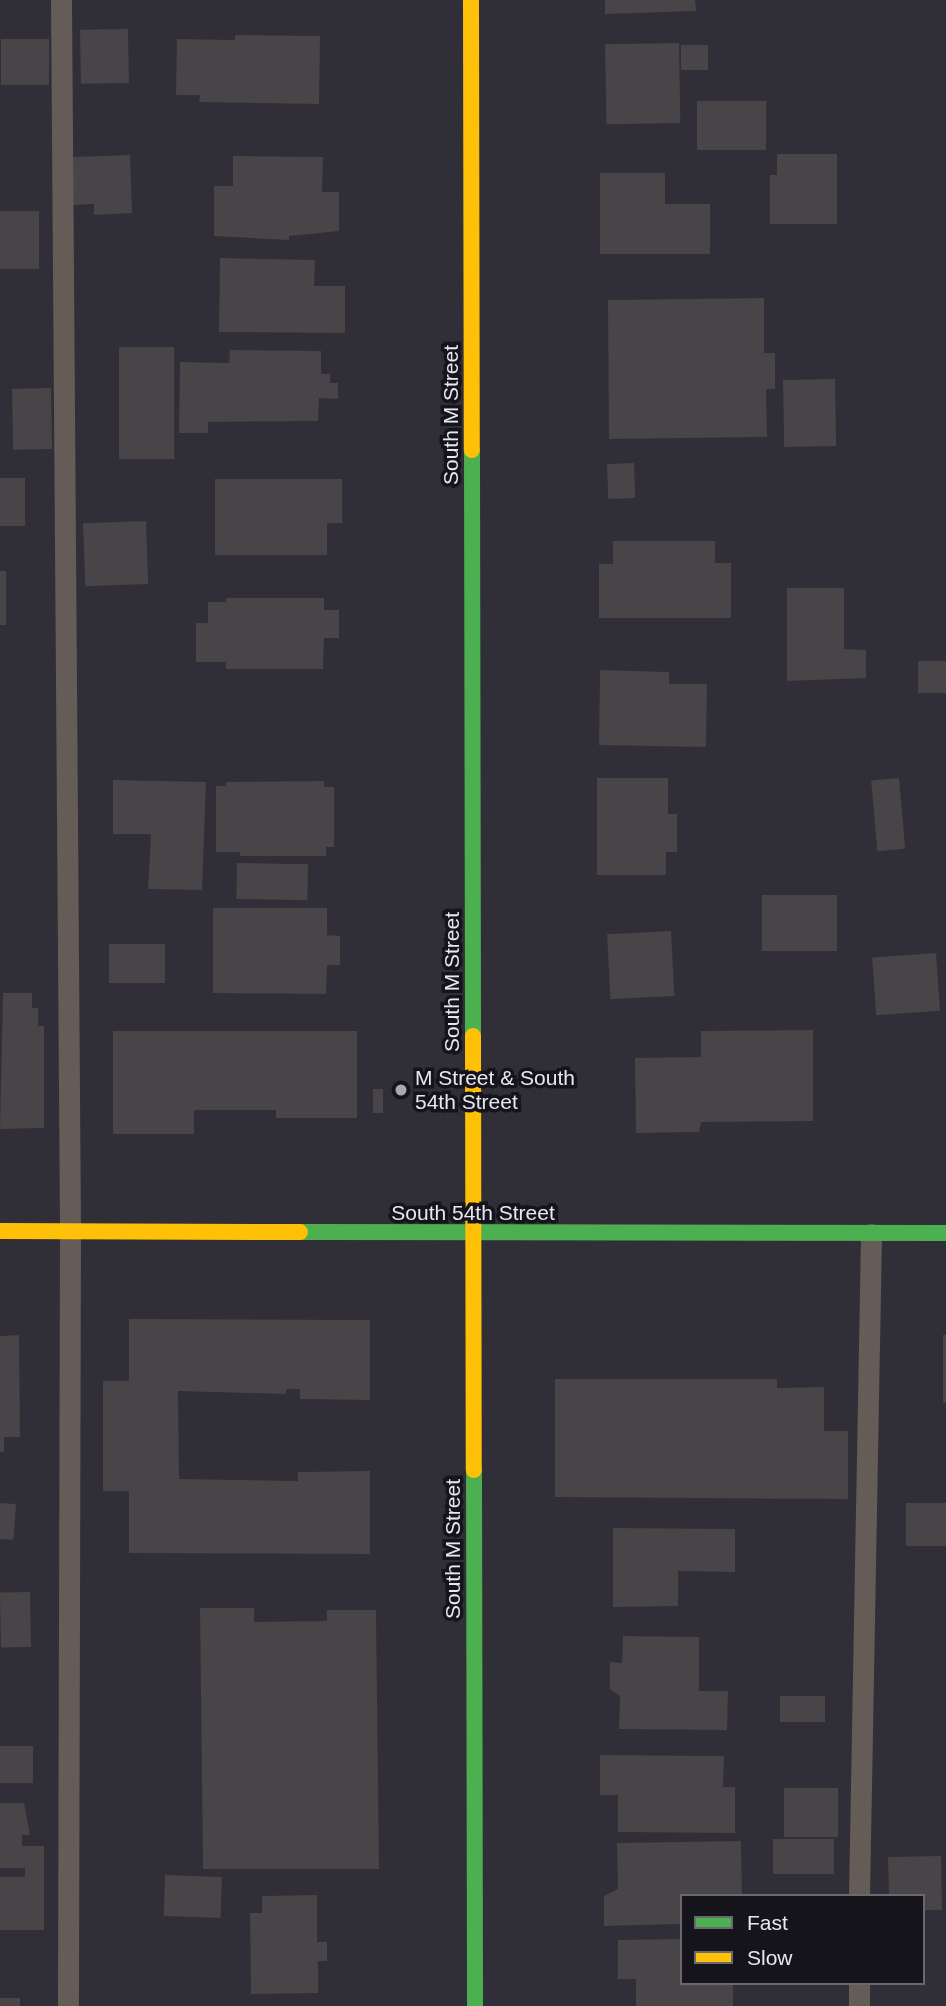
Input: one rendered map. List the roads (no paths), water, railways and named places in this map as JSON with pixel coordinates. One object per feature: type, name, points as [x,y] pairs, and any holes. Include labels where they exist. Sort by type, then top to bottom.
[{"type":"street","name":"South M Street","points":[[471,0],[475,2006]]},
{"type":"street","name":"South 54th Street","points":[[0,1231],[946,1233]]},
{"type":"lane","points":[[61,0],[70,1232],[68,2006]]},
{"type":"lane","points":[[859,1894],[870,1234]]},
{"type":"lane","points":[[859,1985],[859,2006]]},
{"type":"place","name":"M Street & South 54th Street","points":[[401,1090]]}]
